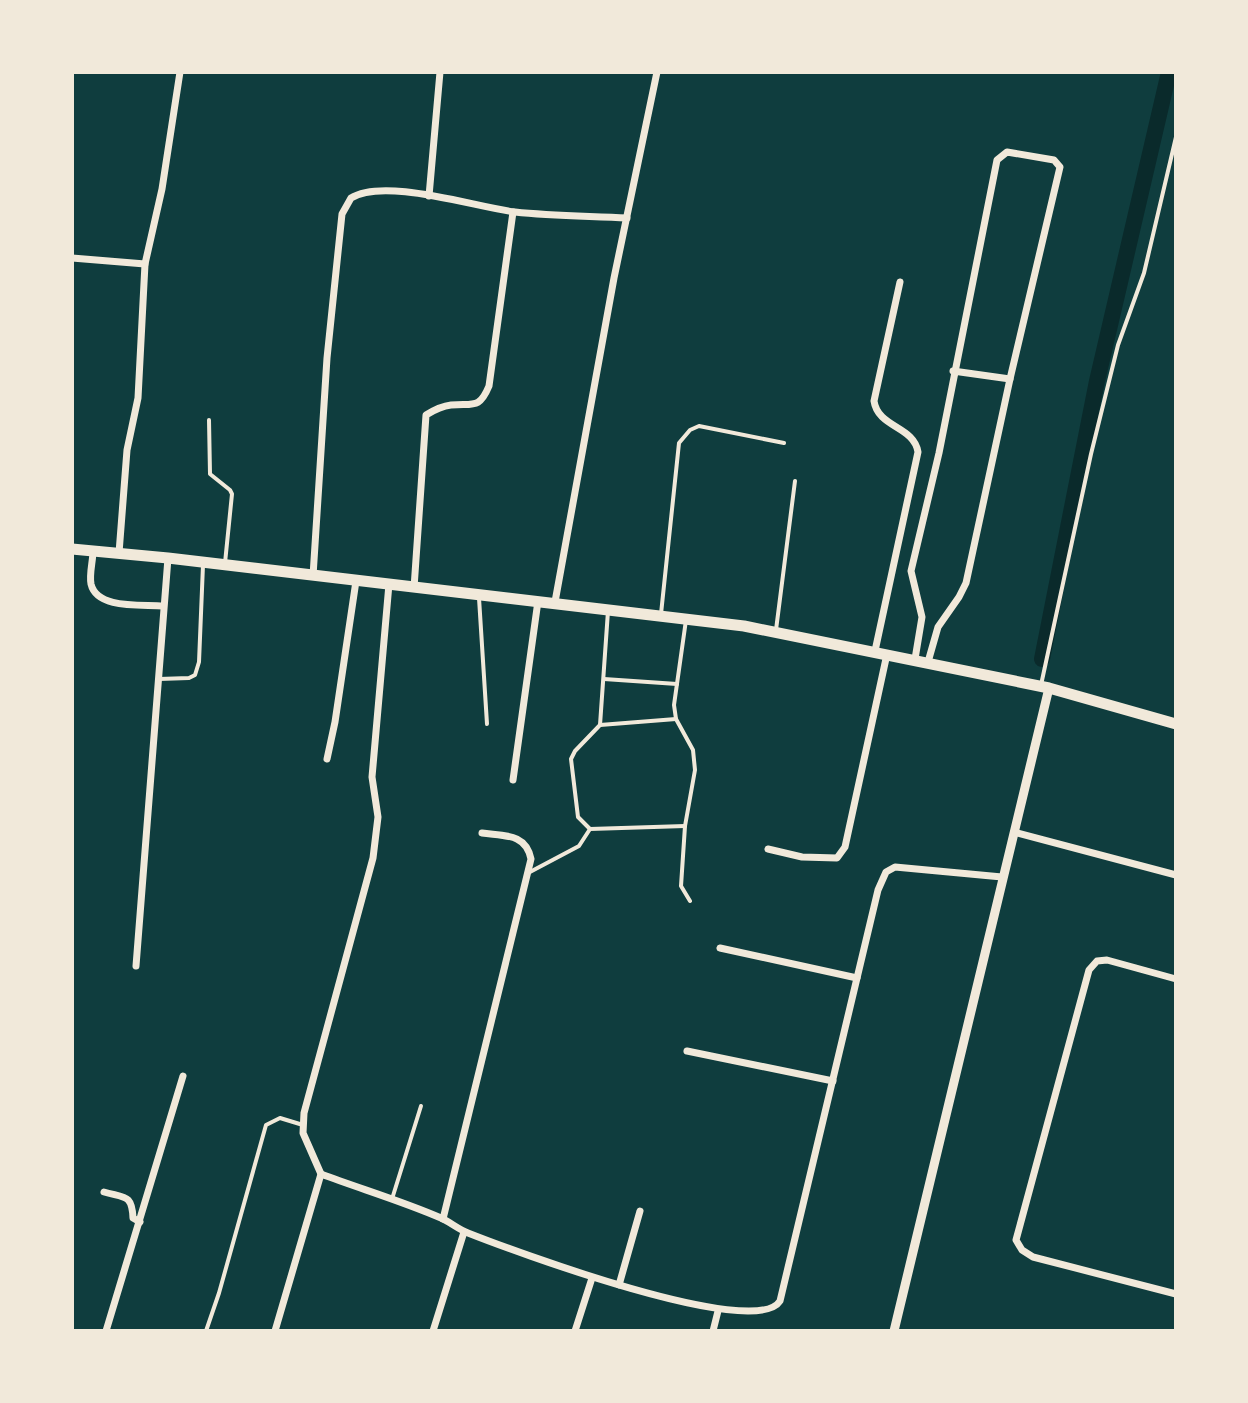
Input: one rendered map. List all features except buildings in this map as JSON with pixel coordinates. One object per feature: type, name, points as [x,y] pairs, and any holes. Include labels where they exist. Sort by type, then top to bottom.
[{"type":"main road","points":[[72,549],[555,602],[776,632],[1045,687],[1176,724]]},
{"type":"street","points":[[119,553],[127,450],[138,398],[145,264],[162,189],[180,72]]},
{"type":"street","points":[[429,196],[440,72]]},
{"type":"street","points":[[555,602],[657,72]]},
{"type":"street","points":[[915,659],[922,617],[911,571],[939,453],[997,160],[1007,152],[1054,160],[1060,167],[966,583],[938,627],[928,662]]},
{"type":"street","points":[[313,576],[327,358],[342,214],[351,198],[369,190],[429,196],[513,212],[627,218]]},
{"type":"street","points":[[414,588],[426,415],[438,408],[471,406],[484,399],[489,386],[513,212]]},
{"type":"street","points":[[72,258],[145,264]]},
{"type":"street","points":[[768,849],[802,857],[837,858],[845,847],[918,452],[911,436],[882,419],[874,401],[900,282]]},
{"type":"street","points":[[953,371],[1010,379]]},
{"type":"street","points":[[93,551],[91,584],[95,593],[104,600],[163,606]]},
{"type":"street","points":[[136,966],[168,558]]},
{"type":"street","points":[[327,759],[356,581]]},
{"type":"street","points":[[275,1331],[321,1174],[303,1133],[304,1113],[373,858],[378,817],[372,777],[389,584]]},
{"type":"street","points":[[513,780],[538,601]]},
{"type":"street","points":[[894,1331],[1014,832],[1045,687]]},
{"type":"street","points":[[1014,832],[1176,875]]},
{"type":"street","points":[[443,1219],[531,859],[529,847],[520,838],[482,833]]},
{"type":"street","points":[[321,1174],[443,1219],[464,1232],[592,1278],[718,1311],[763,1312],[775,1307],[780,1301],[878,890],[886,872],[895,867],[1002,877]]},
{"type":"street","points":[[720,948],[857,978]]},
{"type":"street","points":[[1176,979],[1107,960],[1097,961],[1089,970],[1016,1240],[1022,1250],[1033,1257],[1176,1294]]},
{"type":"street","points":[[687,1051],[833,1081]]},
{"type":"street","points":[[106,1331],[183,1076]]},
{"type":"street","points":[[104,1192],[130,1200],[133,1218],[140,1222]]},
{"type":"street","points":[[619,1285],[640,1211]]},
{"type":"street","points":[[433,1331],[464,1232]]},
{"type":"street","points":[[575,1331],[592,1278]]},
{"type":"street","points":[[713,1331],[718,1311]]},
{"type":"lane","points":[[1045,687],[1098,427],[1118,345],[1144,273],[1176,137]]},
{"type":"lane","points":[[209,420],[210,474],[232,494],[224,565]]},
{"type":"lane","points":[[661,616],[679,443],[690,430],[699,426],[784,443]]},
{"type":"lane","points":[[776,632],[795,481]]},
{"type":"lane","points":[[157,679],[195,675],[199,662],[203,562]]},
{"type":"lane","points":[[479,595],[487,724]]},
{"type":"lane","points":[[608,609],[600,725],[571,759],[578,817],[590,829],[685,826]]},
{"type":"lane","points":[[687,619],[674,705],[676,719],[693,750],[695,770],[685,826],[681,886],[690,901]]},
{"type":"lane","points":[[603,679],[677,684]]},
{"type":"lane","points":[[600,725],[676,719]]},
{"type":"lane","points":[[528,873],[579,846],[590,829]]},
{"type":"lane","points":[[391,1200],[421,1106]]},
{"type":"lane","points":[[206,1331],[266,1125],[280,1118],[303,1125]]},
{"type":"waterway","points":[[1042,659],[1097,381],[1169,72]]}]
